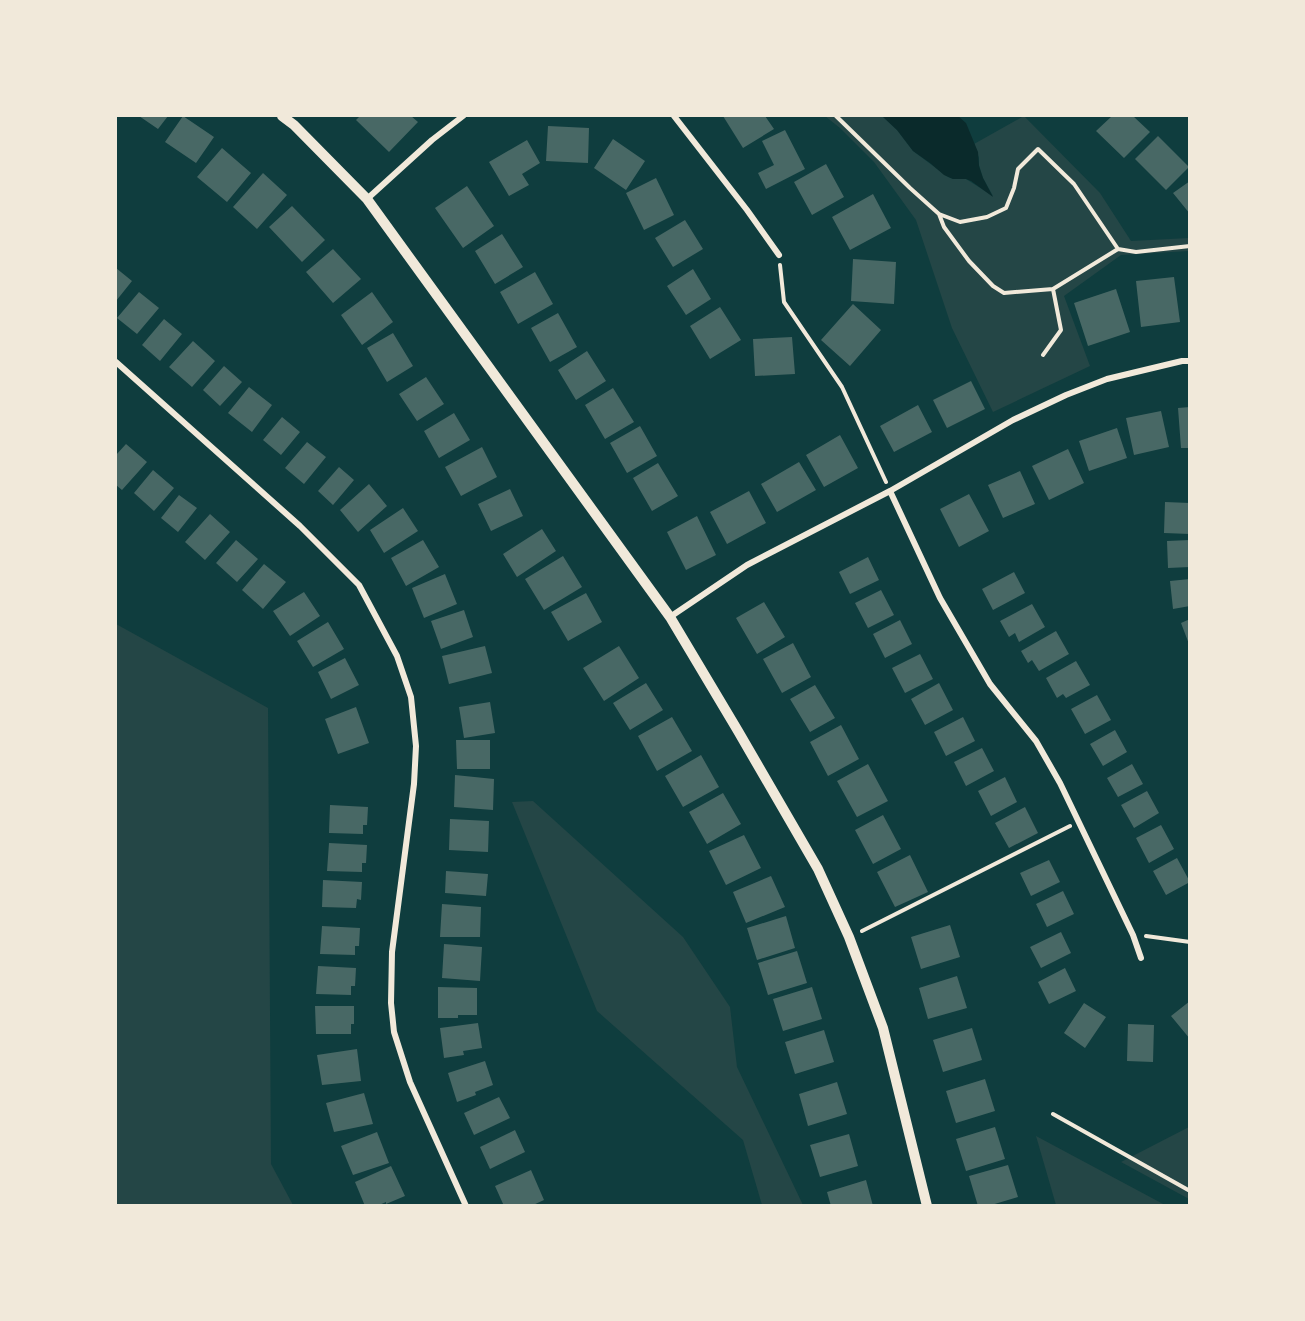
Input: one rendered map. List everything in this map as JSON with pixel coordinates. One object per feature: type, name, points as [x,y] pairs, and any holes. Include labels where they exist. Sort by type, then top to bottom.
[{"type":"street","points":[[282,116],[294,125],[367,199],[670,617],[818,869],[849,937],[883,1028],[927,1206]]},
{"type":"street","points":[[367,199],[432,140],[463,116]]},
{"type":"street","points":[[674,116],[721,174],[778,255]]},
{"type":"street","points":[[670,617],[747,565],[890,490],[1013,420],[1107,379],[1190,361]]},
{"type":"street","points":[[116,362],[300,526],[359,585],[397,656],[411,698],[416,746],[414,784],[392,952],[391,1003],[394,1032],[410,1082],[466,1206]]},
{"type":"street","points":[[890,490],[940,598],[990,684],[1036,741],[1060,783],[1133,935],[1141,958]]},
{"type":"path","points":[[836,116],[939,214],[960,222],[987,217],[1005,208],[1014,188],[1018,169],[1038,149],[1074,184],[1118,249]]},
{"type":"path","points":[[939,214],[944,227],[969,261],[993,286],[1004,293],[1053,289],[1118,249],[1136,252],[1190,246]]},
{"type":"path","points":[[778,255],[784,302],[842,387],[890,490]]},
{"type":"path","points":[[1042,355],[1061,330],[1053,289]]},
{"type":"path","points":[[849,937],[1078,822]]},
{"type":"path","points":[[1133,935],[1190,942]]},
{"type":"path","points":[[1053,1114],[1190,1191]]},
{"type":"shaded area","points":[[825,116],[882,116],[897,130],[913,151],[948,177],[966,179],[993,196],[983,178],[974,144],[1024,116],[1100,193],[1131,241],[1189,238],[1189,251],[1121,255],[1064,296],[1090,366],[993,412],[952,328],[916,220],[874,162]]},
{"type":"shaded area","points":[[882,116],[958,116],[966,123],[978,152],[983,178],[993,197],[971,181],[953,179],[944,175],[913,151],[897,130]]},
{"type":"shaded area","points":[[116,624],[268,708],[271,1164],[293,1205],[116,1205]]},
{"type":"shaded area","points":[[533,801],[683,937],[730,1007],[737,1067],[803,1205],[762,1205],[743,1140],[597,1011],[512,802]]},
{"type":"shaded area","points":[[1189,1127],[1189,1199],[1121,1162]]},
{"type":"shaded area","points":[[1036,1136],[1165,1205],[1056,1205]]},
{"type":"building","points":[[139,116],[168,116],[158,129]]},
{"type":"building","points":[[183,116],[214,137],[196,163],[165,142]]},
{"type":"building","points":[[360,116],[411,116],[418,122],[389,152],[356,120]]},
{"type":"building","points":[[723,116],[765,116],[774,129],[743,148]]},
{"type":"building","points":[[1112,116],[1133,116],[1150,132],[1124,158],[1096,131]]},
{"type":"building","points":[[548,126],[589,128],[588,163],[546,161]]},
{"type":"building","points":[[785,130],[805,169],[766,189],[758,173],[774,165],[762,141]]},
{"type":"building","points":[[1158,136],[1189,167],[1166,190],[1135,159]]},
{"type":"building","points":[[613,139],[645,161],[626,190],[594,168]]},
{"type":"building","points":[[527,140],[540,163],[522,174],[529,185],[509,196],[489,162]]},
{"type":"building","points":[[222,148],[251,173],[227,202],[197,177]]},
{"type":"building","points":[[826,164],[844,197],[812,215],[794,182]]},
{"type":"building","points":[[263,173],[287,195],[257,229],[233,207]]},
{"type":"building","points":[[656,178],[674,215],[644,230],[626,193]]},
{"type":"building","points":[[1190,181],[1190,214],[1173,193]]},
{"type":"building","points":[[467,186],[494,226],[463,248],[435,208]]},
{"type":"building","points":[[873,194],[891,228],[850,250],[832,217]]},
{"type":"building","points":[[292,206],[325,240],[302,262],[269,227]]},
{"type":"building","points":[[685,220],[703,249],[673,267],[655,238]]},
{"type":"building","points":[[502,234],[523,267],[495,284],[475,251]]},
{"type":"building","points":[[333,249],[361,279],[333,303],[306,272]]},
{"type":"building","points":[[853,259],[896,262],[894,304],[851,301]]},
{"type":"building","points":[[116,268],[132,281],[116,301]]},
{"type":"building","points":[[693,269],[711,299],[686,315],[667,286]]},
{"type":"building","points":[[535,272],[553,304],[518,324],[500,292]]},
{"type":"building","points":[[1174,277],[1180,322],[1141,327],[1136,281]]},
{"type":"building","points":[[1116,289],[1130,332],[1088,346],[1074,303]]},
{"type":"building","points":[[139,292],[159,308],[137,334],[117,318]]},
{"type":"building","points":[[372,292],[393,322],[362,345],[341,315]]},
{"type":"building","points":[[853,304],[881,330],[850,366],[821,340]]},
{"type":"building","points":[[720,307],[741,340],[710,359],[690,326]]},
{"type":"building","points":[[558,313],[577,347],[550,362],[531,328]]},
{"type":"building","points":[[164,319],[182,334],[160,361],[142,345]]},
{"type":"building","points":[[393,333],[413,366],[387,382],[367,348]]},
{"type":"building","points":[[792,337],[795,374],[755,376],[753,339]]},
{"type":"building","points":[[193,341],[215,361],[192,387],[169,367]]},
{"type":"building","points":[[587,351],[606,381],[576,400],[558,370]]},
{"type":"building","points":[[224,366],[242,382],[220,406],[203,390]]},
{"type":"building","points":[[426,377],[444,404],[417,421],[399,394]]},
{"type":"building","points":[[971,381],[985,409],[947,428],[933,400]]},
{"type":"building","points":[[249,387],[272,405],[252,432],[228,413]]},
{"type":"building","points":[[613,388],[634,422],[605,439],[585,405]]},
{"type":"building","points":[[918,405],[932,432],[894,452],[880,426]]},
{"type":"building","points":[[1190,407],[1190,448],[1181,448],[1178,408]]},
{"type":"building","points":[[1161,411],[1169,447],[1134,455],[1126,418]]},
{"type":"building","points":[[454,413],[470,440],[439,458],[424,431]]},
{"type":"building","points":[[282,417],[300,432],[281,455],[263,440]]},
{"type":"building","points":[[640,426],[657,456],[627,473],[610,443]]},
{"type":"building","points":[[1117,428],[1127,458],[1089,471],[1079,441]]},
{"type":"building","points":[[840,435],[858,468],[824,487],[806,455]]},
{"type":"building","points":[[307,442],[326,457],[304,484],[285,468]]},
{"type":"building","points":[[126,444],[147,462],[122,490],[116,485],[116,455]]},
{"type":"building","points":[[482,447],[497,477],[461,496],[445,467]]},
{"type":"building","points":[[1068,449],[1084,483],[1049,500],[1032,466]]},
{"type":"building","points":[[799,462],[816,490],[777,512],[761,484]]},
{"type":"building","points":[[658,463],[678,496],[652,511],[633,478]]},
{"type":"building","points":[[339,467],[354,480],[333,505],[318,491]]},
{"type":"building","points":[[153,470],[174,488],[154,511],[134,493]]},
{"type":"building","points":[[1020,471],[1035,504],[1003,518],[988,485]]},
{"type":"building","points":[[369,484],[387,506],[358,532],[340,510]]},
{"type":"building","points":[[510,489],[523,516],[491,531],[478,504]]},
{"type":"building","points":[[749,491],[766,523],[727,544],[710,512]]},
{"type":"building","points":[[969,494],[989,531],[959,547],[940,509]]},
{"type":"building","points":[[179,495],[197,508],[178,532],[161,518]]},
{"type":"building","points":[[1165,502],[1190,503],[1190,534],[1164,533]]},
{"type":"building","points":[[403,508],[418,531],[384,553],[370,530]]},
{"type":"building","points":[[210,514],[230,532],[205,560],[185,542]]},
{"type":"building","points":[[697,516],[716,555],[686,570],[667,532]]},
{"type":"building","points":[[542,529],[556,551],[517,577],[503,554]]},
{"type":"building","points":[[236,540],[258,559],[237,582],[216,563]]},
{"type":"building","points":[[423,540],[439,567],[406,586],[391,558]]},
{"type":"building","points":[[1190,540],[1190,567],[1168,568],[1167,541]]},
{"type":"building","points":[[563,556],[582,587],[544,610],[525,579]]},
{"type":"building","points":[[868,557],[879,580],[850,594],[839,572]]},
{"type":"building","points":[[264,564],[286,582],[263,609],[242,590]]},
{"type":"building","points":[[1014,572],[1025,593],[993,610],[982,589]]},
{"type":"building","points":[[445,574],[457,604],[424,618],[412,588]]},
{"type":"building","points":[[1190,579],[1190,606],[1173,609],[1170,581]]},
{"type":"building","points":[[881,590],[894,615],[868,628],[855,603]]},
{"type":"building","points":[[304,592],[320,616],[290,636],[273,611]]},
{"type":"building","points":[[586,593],[602,622],[568,641],[551,612]]},
{"type":"building","points":[[764,602],[785,637],[757,654],[736,618]]},
{"type":"building","points":[[1032,604],[1045,627],[1019,642],[1015,633],[1009,637],[1000,621]]},
{"type":"building","points":[[464,610],[473,637],[441,649],[431,621]]},
{"type":"building","points":[[1190,619],[1190,643],[1189,644],[1181,623]]},
{"type":"building","points":[[900,620],[912,644],[885,658],[873,634]]},
{"type":"building","points":[[328,622],[344,649],[313,667],[297,641]]},
{"type":"building","points":[[1056,631],[1069,654],[1039,671],[1032,660],[1028,663],[1021,651]]},
{"type":"building","points":[[793,643],[811,677],[782,693],[763,659]]},
{"type":"building","points":[[485,646],[492,673],[449,684],[442,656]]},
{"type":"building","points":[[619,646],[639,678],[604,701],[583,668]]},
{"type":"building","points":[[920,654],[933,679],[905,693],[892,668]]},
{"type":"building","points":[[345,658],[359,685],[331,699],[318,672]]},
{"type":"building","points":[[1076,661],[1090,685],[1066,698],[1063,694],[1057,698],[1046,678]]},
{"type":"building","points":[[646,683],[663,710],[630,730],[613,703]]},
{"type":"building","points":[[939,683],[953,710],[925,725],[911,699]]},
{"type":"building","points":[[815,685],[835,718],[810,732],[790,699]]},
{"type":"building","points":[[1097,695],[1111,720],[1085,734],[1071,709]]},
{"type":"building","points":[[490,702],[495,733],[464,738],[459,707]]},
{"type":"building","points":[[356,707],[369,743],[338,754],[325,719]]},
{"type":"building","points":[[672,717],[692,751],[657,771],[638,736]]},
{"type":"building","points":[[963,717],[975,741],[946,756],[934,732]]},
{"type":"building","points":[[841,725],[859,759],[828,776],[810,742]]},
{"type":"building","points":[[1115,730],[1127,752],[1103,766],[1090,744]]},
{"type":"building","points":[[456,740],[490,740],[490,769],[457,769]]},
{"type":"building","points":[[982,748],[994,771],[966,786],[954,762]]},
{"type":"building","points":[[701,755],[719,787],[683,807],[665,776]]},
{"type":"building","points":[[868,764],[888,801],[857,817],[837,781]]},
{"type":"building","points":[[1132,764],[1143,784],[1118,797],[1107,778]]},
{"type":"building","points":[[455,775],[494,779],[493,810],[454,807]]},
{"type":"building","points":[[1005,777],[1017,802],[991,816],[978,791]]},
{"type":"building","points":[[1147,791],[1159,813],[1134,828],[1121,805]]},
{"type":"building","points":[[723,793],[741,824],[707,844],[689,812]]},
{"type":"building","points":[[330,805],[368,807],[367,825],[363,825],[363,834],[329,833]]},
{"type":"building","points":[[1025,807],[1038,833],[1009,848],[995,823]]},
{"type":"building","points":[[883,815],[901,849],[873,864],[855,830]]},
{"type":"building","points":[[450,819],[489,821],[488,852],[449,850]]},
{"type":"building","points":[[1161,825],[1174,849],[1149,863],[1136,838]]},
{"type":"building","points":[[744,835],[761,868],[726,885],[709,851]]},
{"type":"building","points":[[329,843],[367,845],[366,863],[362,863],[362,872],[327,871]]},
{"type":"building","points":[[910,855],[928,892],[895,907],[877,872]]},
{"type":"building","points":[[1177,858],[1190,882],[1166,895],[1153,871]]},
{"type":"building","points":[[1049,860],[1060,882],[1031,896],[1020,873]]},
{"type":"building","points":[[446,871],[488,874],[486,896],[445,893]]},
{"type":"building","points":[[771,876],[785,907],[746,923],[733,892]]},
{"type":"building","points":[[323,880],[362,882],[361,900],[357,899],[356,908],[322,907]]},
{"type":"building","points":[[1063,891],[1074,914],[1047,927],[1036,904]]},
{"type":"building","points":[[442,904],[481,907],[480,937],[440,937]]},
{"type":"building","points":[[786,916],[795,948],[757,960],[747,928]]},
{"type":"building","points":[[950,925],[960,957],[921,969],[911,937]]},
{"type":"building","points":[[322,926],[360,928],[359,946],[355,946],[355,955],[320,954]]},
{"type":"building","points":[[1061,932],[1071,953],[1041,968],[1030,947]]},
{"type":"building","points":[[444,944],[482,947],[480,981],[442,978]]},
{"type":"building","points":[[797,951],[807,983],[768,995],[758,963]]},
{"type":"building","points":[[318,966],[356,968],[355,986],[351,986],[351,995],[316,994]]},
{"type":"building","points":[[1065,968],[1076,991],[1049,1004],[1038,982]]},
{"type":"building","points":[[957,976],[967,1008],[928,1019],[919,988]]},
{"type":"building","points":[[438,987],[477,988],[477,1015],[438,1018]]},
{"type":"building","points":[[812,987],[822,1019],[783,1031],[773,999]]},
{"type":"building","points":[[1190,1001],[1190,1039],[1171,1016]]},
{"type":"building","points":[[1084,1003],[1106,1017],[1085,1048],[1064,1033]]},
{"type":"building","points":[[315,1006],[354,1006],[354,1024],[351,1024],[351,1034],[316,1034]]},
{"type":"building","points":[[478,1023],[482,1048],[463,1051],[464,1055],[444,1058],[440,1028]]},
{"type":"building","points":[[1128,1024],[1154,1025],[1153,1062],[1127,1061]]},
{"type":"building","points":[[972,1028],[982,1060],[943,1072],[933,1040]]},
{"type":"building","points":[[824,1030],[834,1062],[795,1074],[785,1042]]},
{"type":"building","points":[[357,1049],[361,1081],[322,1085],[317,1055]]},
{"type":"building","points":[[485,1061],[493,1085],[457,1102],[448,1073]]},
{"type":"building","points":[[985,1079],[995,1111],[956,1123],[946,1091]]},
{"type":"building","points":[[837,1082],[847,1114],[808,1126],[799,1094]]},
{"type":"building","points":[[364,1093],[373,1124],[334,1132],[326,1103]]},
{"type":"building","points":[[499,1097],[510,1118],[474,1135],[464,1113]]},
{"type":"building","points":[[995,1127],[1005,1159],[966,1171],[956,1139]]},
{"type":"building","points":[[515,1130],[525,1152],[490,1169],[480,1147]]},
{"type":"building","points":[[377,1132],[389,1163],[353,1175],[341,1146]]},
{"type":"building","points":[[849,1134],[858,1166],[820,1177],[810,1145]]},
{"type":"building","points":[[1008,1165],[1018,1197],[988,1206],[978,1206],[969,1176]]},
{"type":"building","points":[[391,1166],[405,1196],[386,1204],[386,1202],[377,1206],[365,1206],[355,1182]]},
{"type":"building","points":[[531,1170],[544,1200],[531,1206],[504,1206],[495,1186]]},
{"type":"building","points":[[866,1180],[873,1206],[831,1206],[827,1192]]}]
